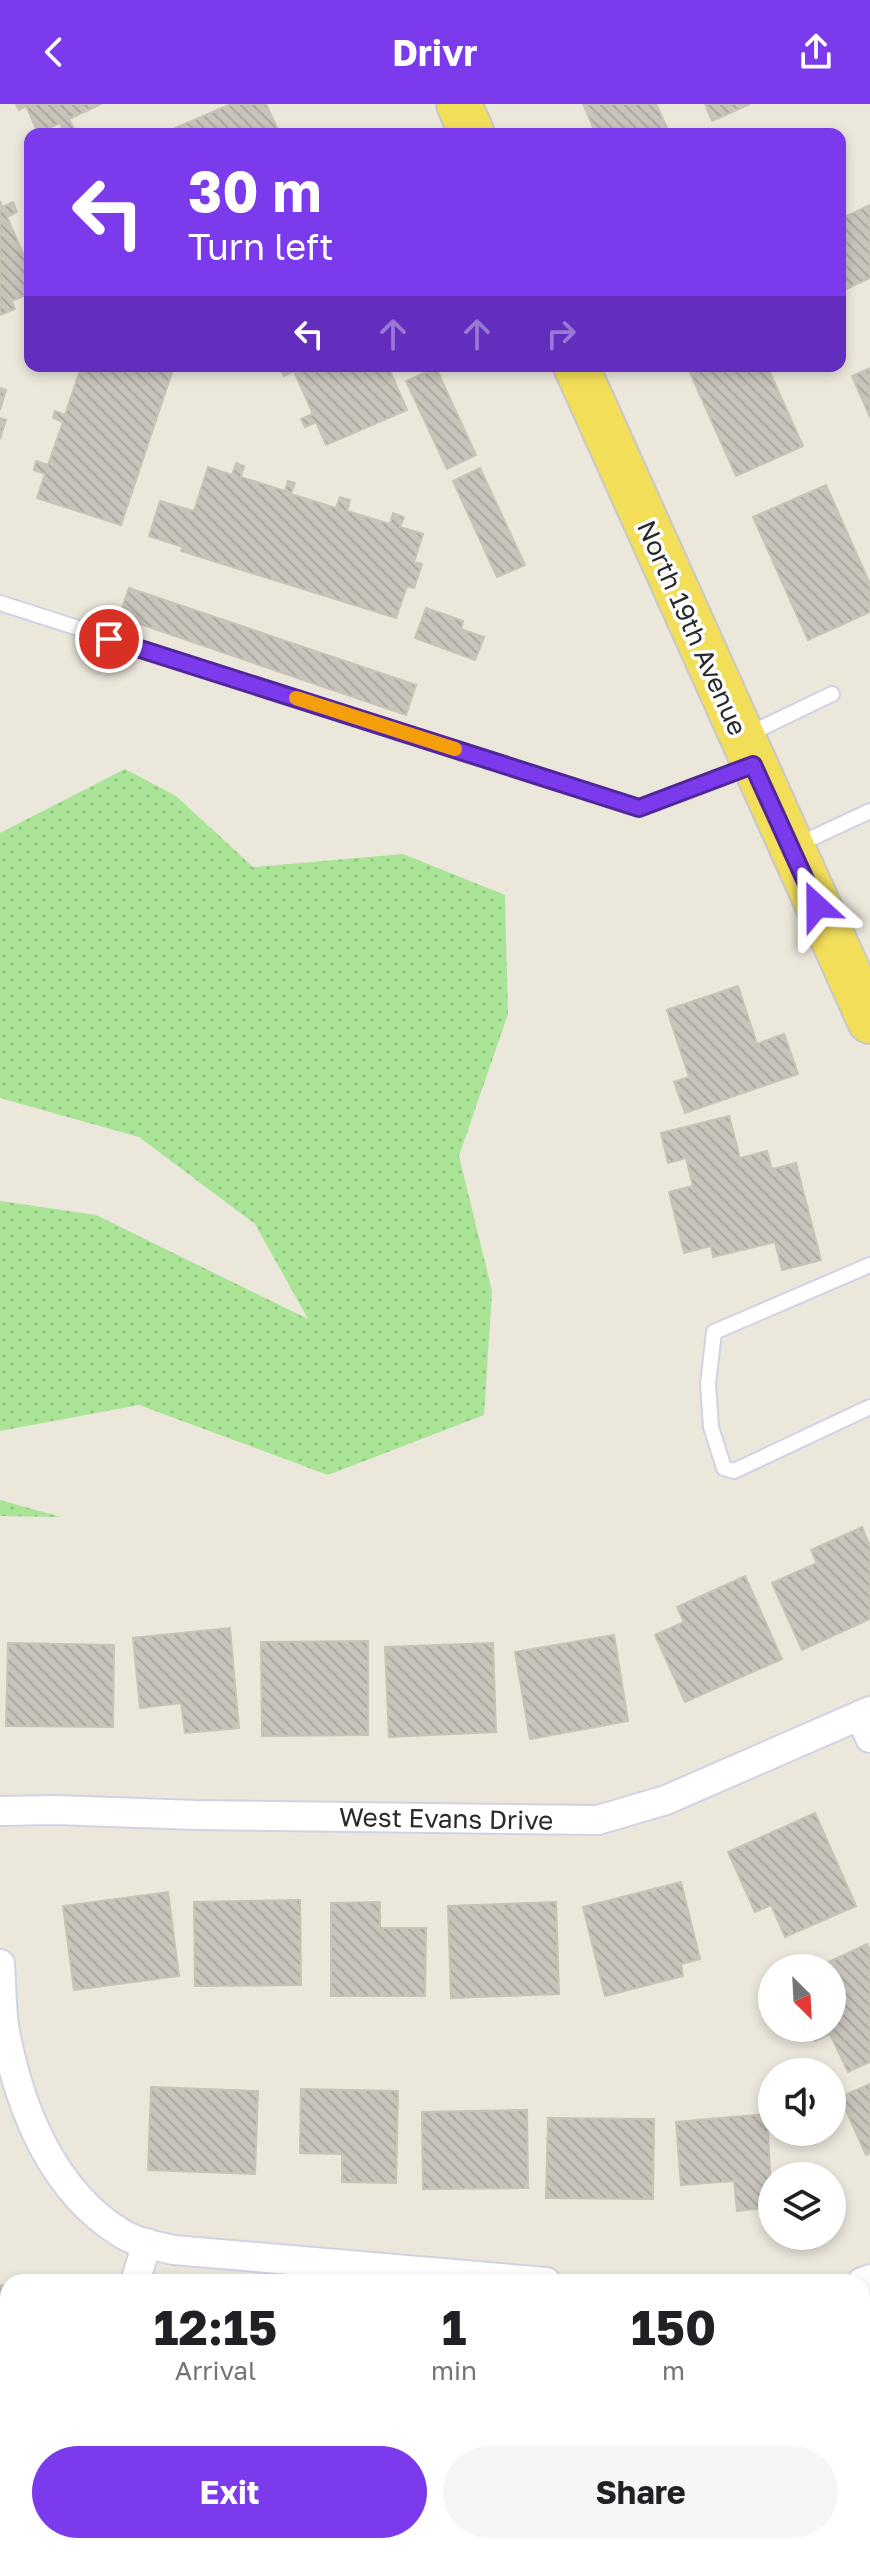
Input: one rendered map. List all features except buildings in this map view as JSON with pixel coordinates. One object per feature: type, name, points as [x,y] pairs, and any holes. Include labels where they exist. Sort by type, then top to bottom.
[{"type":"main road","points":[[459,104],[469,128]]},
{"type":"main road","name":"North 19th Avenue","points":[[579,372],[870,1021]]},
{"type":"street","name":"West Evans Drive","points":[[0,1811],[598,1820],[666,1800],[867,1721]]},
{"type":"street","points":[[0,1964],[5,2036],[20,2091],[38,2139],[71,2191],[123,2235],[174,2250],[451,2274]]},
{"type":"street","points":[[137,2274],[147,2243]]},
{"type":"lane","points":[[0,603],[639,808],[747,751],[832,694]]},
{"type":"lane","points":[[791,848],[870,811]]},
{"type":"lane","points":[[870,1265],[714,1332],[708,1384],[711,1427],[724,1468],[734,1471],[870,1407]]},
{"type":"green space","points":[[125,769],[176,796],[253,867],[403,854],[505,895],[508,1014],[459,1156],[492,1291],[484,1415],[328,1475],[139,1405],[0,1431],[0,1201],[96,1215],[308,1319],[255,1224],[139,1137],[0,1098],[0,833]]},
{"type":"green space","points":[[0,1500],[61,1517],[0,1516]]},
{"type":"slow traffic","points":[[296,698],[455,749]]},
{"type":"route","points":[[109,639],[639,808],[753,765],[817,906]]}]
